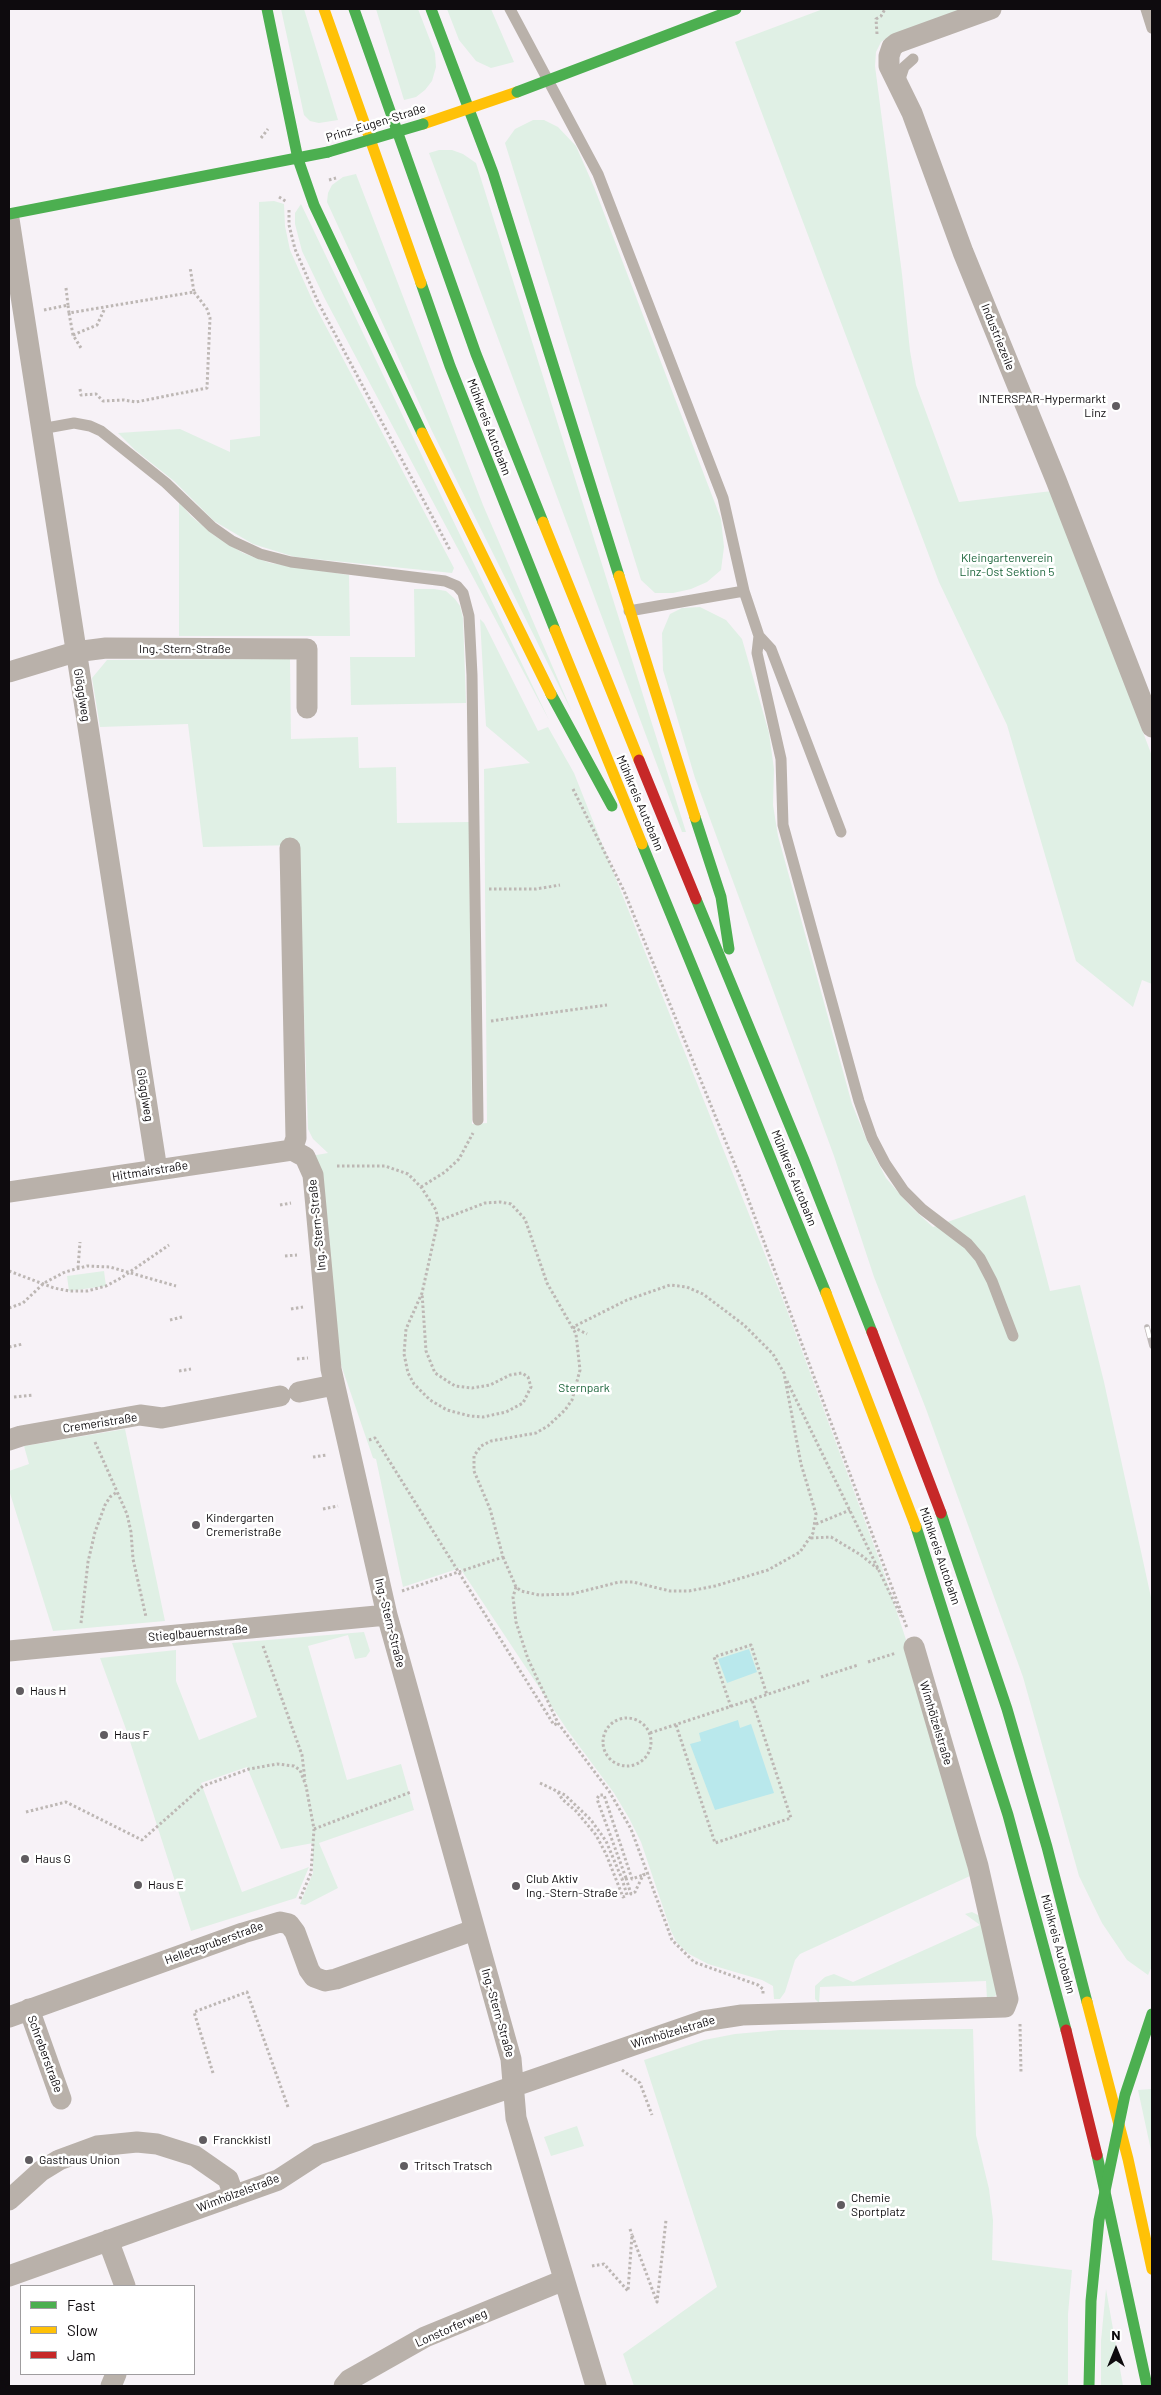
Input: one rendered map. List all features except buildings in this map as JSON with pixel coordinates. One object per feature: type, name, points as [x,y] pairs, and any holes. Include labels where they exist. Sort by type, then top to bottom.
[{"type":"main road","points":[[266,9],[298,159],[314,205],[452,496],[570,732],[602,792],[648,856]]},
{"type":"main road","name":"Mühlkreis Autobahn","points":[[324,9],[450,366],[573,675],[841,1329],[894,1466],[937,1589],[1008,1814],[1052,1975],[1091,2127],[1147,2386]]},
{"type":"main road","name":"Mühlkreis Autobahn","points":[[354,9],[476,354],[909,1427],[983,1634],[1048,1847],[1128,2159],[1152,2269]]},
{"type":"main road","points":[[430,9],[493,173],[629,611],[721,897],[737,997]]},
{"type":"main road","name":"Prinz-Eugen-Straße","points":[[9,214],[328,152],[423,124],[517,92],[736,9]]},
{"type":"main road","points":[[1089,2386],[1091,2300],[1099,2220],[1124,2095],[1152,2014]]},
{"type":"street","name":"Industriezeile","points":[[991,9],[897,43],[888,56],[891,71],[912,113],[963,252],[1056,480],[1152,726]]},
{"type":"street","name":"Glögglweg","points":[[9,219],[156,1170]]},
{"type":"street","name":"Ing.-Stern-Straße","points":[[9,672],[75,652],[106,648],[307,649],[307,708]]},
{"type":"street","points":[[290,848],[296,1138],[292,1150]]},
{"type":"street","name":"Ing.-Stern-Straße","points":[[292,1150],[304,1158],[312,1175],[334,1386],[387,1615],[511,2058],[516,2118],[596,2386]]},
{"type":"street","name":"Hittmairstraße","points":[[10,1189],[292,1150]]},
{"type":"street","name":"Cremeristraße","points":[[9,1440],[21,1436],[140,1415],[162,1418],[334,1386]]},
{"type":"street","name":"Stieglbauernstraße","points":[[9,1651],[387,1615]]},
{"type":"street","name":"Wimhölzelstraße","points":[[9,2276],[278,2180],[318,2154],[712,2019],[759,2014],[991,2010],[1008,2006],[978,1866],[914,1647]]},
{"type":"street","name":"Helletzgruberstraße","points":[[9,2017],[280,1922],[289,1924],[295,1932],[309,1970],[314,1977],[325,1980],[336,1979],[474,1930]]},
{"type":"street","name":"Schreberstraße","points":[[29,2010],[61,2099]]},
{"type":"street","points":[[9,2200],[41,2171],[59,2160],[97,2146],[137,2142],[157,2144],[195,2156],[228,2179],[234,2196]]},
{"type":"street","points":[[108,2240],[124,2285]]},
{"type":"street","name":"Lonstorferweg","points":[[344,2386],[349,2380],[425,2337],[564,2280]]},
{"type":"lane","points":[[510,9],[598,174],[722,498],[744,591],[759,636],[771,649],[841,832]]},
{"type":"lane","points":[[516,9],[525,37]]},
{"type":"lane","points":[[1146,9],[1152,28]]},
{"type":"lane","points":[[898,86],[904,67],[913,59]]},
{"type":"lane","points":[[42,429],[74,423],[90,426],[101,431],[166,483],[212,527],[232,541],[260,554],[291,562],[435,580],[452,584],[460,589],[468,607],[470,634],[476,889],[478,1120]]},
{"type":"lane","points":[[629,611],[744,591]]},
{"type":"lane","points":[[759,636],[757,653],[781,759],[784,825],[859,1101],[872,1138],[885,1163],[904,1190],[922,1209],[968,1244],[980,1258],[992,1280],[1013,1336]]},
{"type":"path","points":[[279,198],[289,204],[289,225],[295,249],[318,302],[452,554]]},
{"type":"path","points":[[80,389],[81,395],[96,394],[103,401],[124,400],[136,402],[206,388],[210,318],[208,309],[194,292],[190,267]]},
{"type":"path","points":[[66,288],[73,335],[82,348]]},
{"type":"path","points":[[69,313],[194,292]]},
{"type":"path","points":[[36,311],[68,306]]},
{"type":"path","points":[[73,335],[97,325],[106,307]]},
{"type":"path","points":[[570,784],[624,891],[740,1177],[908,1630],[784,1373],[772,1354],[751,1332],[703,1294],[687,1287],[670,1285],[626,1300],[573,1327]]},
{"type":"path","points":[[476,889],[536,889],[560,884]]},
{"type":"path","points":[[477,1023],[607,1005]]},
{"type":"path","points":[[421,1187],[445,1172],[459,1159],[478,1120]]},
{"type":"path","points":[[337,1166],[395,1168],[408,1174],[421,1187],[436,1210],[438,1221],[422,1293],[406,1329],[404,1348],[408,1373],[419,1390],[438,1405],[470,1416],[498,1414],[523,1403],[531,1387],[530,1380],[522,1373],[510,1375],[490,1385],[472,1388],[455,1386],[435,1372],[426,1351],[422,1293]]},
{"type":"path","points":[[438,1221],[485,1203],[500,1202],[514,1206],[525,1219],[551,1292],[573,1327],[579,1347],[580,1370],[575,1391],[565,1410],[548,1426],[536,1432],[486,1443],[477,1451],[473,1459],[474,1471],[490,1509],[503,1557],[516,1586],[527,1593],[546,1596],[572,1594],[620,1582],[670,1591],[700,1589],[768,1570],[800,1552],[811,1538],[816,1514],[801,1464],[784,1373]]},
{"type":"path","points":[[280,1205],[291,1204]]},
{"type":"path","points":[[78,1268],[80,1242]]},
{"type":"path","points":[[9,1271],[68,1291],[87,1291],[106,1286],[169,1245]]},
{"type":"path","points":[[286,1256],[297,1255]]},
{"type":"path","points":[[9,1308],[24,1303],[44,1283],[65,1272],[87,1266],[102,1266],[130,1272],[176,1286]]},
{"type":"path","points":[[291,1309],[302,1307]]},
{"type":"path","points":[[170,1320],[182,1317]]},
{"type":"path","points":[[573,1327],[587,1334]]},
{"type":"path","points":[[9,1347],[23,1344]]},
{"type":"path","points":[[297,1359],[308,1358]]},
{"type":"path","points":[[179,1371],[191,1369]]},
{"type":"path","points":[[14,1397],[33,1395]]},
{"type":"path","points":[[94,1438],[126,1514],[131,1532],[133,1559],[148,1625]]},
{"type":"path","points":[[369,1440],[375,1438],[554,1725],[558,1722]]},
{"type":"path","points":[[313,1457],[327,1455]]},
{"type":"path","points":[[80,1631],[83,1592],[95,1532],[105,1505],[110,1497],[117,1492]]},
{"type":"path","points":[[323,1509],[338,1506]]},
{"type":"path","points":[[815,1524],[850,1510]]},
{"type":"path","points":[[811,1538],[830,1537],[861,1554],[879,1570]]},
{"type":"path","points":[[402,1591],[503,1557]]},
{"type":"path","points":[[516,1586],[513,1598],[518,1634],[558,1722],[612,1796],[631,1829],[649,1873],[669,1934],[675,1945],[698,1965],[761,1987],[762,1997]]},
{"type":"path","points":[[260,1638],[302,1755],[314,1829],[311,1874],[299,1901]]},
{"type":"path","points":[[731,1707],[714,1657],[751,1645],[767,1695]]},
{"type":"path","points":[[868,1662],[914,1647]]},
{"type":"path","points":[[821,1677],[858,1665]]},
{"type":"path","points":[[650,1733],[811,1680]]},
{"type":"path","points":[[676,1725],[714,1843],[774,1824],[791,1818],[752,1700]]},
{"type":"path","points":[[626,1718],[634,1720],[645,1726],[650,1733],[651,1748],[639,1763],[625,1766],[618,1764],[608,1757],[604,1750],[604,1735],[611,1724],[618,1720],[626,1718]]},
{"type":"path","points":[[26,1812],[66,1802],[142,1840],[203,1786],[249,1769],[277,1764],[294,1766],[300,1770],[306,1786]]},
{"type":"path","points":[[540,1783],[558,1791],[580,1808],[597,1828],[612,1853],[631,1894],[635,1892],[643,1875]]},
{"type":"path","points":[[558,1791],[562,1799],[576,1811],[596,1835],[606,1854],[623,1897],[628,1895],[598,1799],[600,1795],[605,1797],[632,1879],[649,1873]]},
{"type":"path","points":[[314,1829],[411,1792]]},
{"type":"path","points":[[213,2072],[194,2012],[248,1992],[288,2107]]},
{"type":"path","points":[[1020,2024],[1021,2073]]},
{"type":"path","points":[[622,2070],[640,2083],[652,2116]]},
{"type":"path","points":[[630,2229],[656,2302],[666,2220]]},
{"type":"path","points":[[592,2266],[604,2264],[628,2291],[632,2235]]},
{"type":"green space","points":[[281,9],[304,9],[338,120],[319,123],[310,121],[304,115]]},
{"type":"green space","points":[[376,9],[418,9],[435,53],[436,67],[432,81],[416,97],[404,100]]},
{"type":"green space","points":[[447,9],[491,9],[514,62],[491,68],[476,61],[459,40]]},
{"type":"green space","name":"Kleingartenverein Linz-Ost Sektion 5","points":[[823,9],[969,9],[891,35],[881,42],[876,52],[875,66],[910,351],[916,385],[959,502],[1052,491],[1152,756],[1152,984],[1142,980],[1133,1007],[1076,961],[1007,725],[939,582],[735,42]]},
{"type":"green space","points":[[533,120],[544,120],[558,127],[576,146],[594,187],[721,519],[724,547],[721,570],[707,582],[691,589],[673,593],[655,593],[641,580],[505,143],[515,129]]},
{"type":"green space","points":[[439,150],[452,150],[463,154],[476,163],[686,832],[682,832],[429,153]]},
{"type":"green space","points":[[356,174],[483,505],[572,712],[431,429],[327,202],[328,193],[332,185],[343,177]]},
{"type":"green space","points":[[274,201],[284,204],[285,226],[290,250],[314,304],[454,568],[452,573],[295,557],[253,544],[214,521],[174,481],[135,450],[118,433],[180,429],[230,452],[230,440],[260,436],[259,202]]},
{"type":"green space","points":[[301,204],[549,720],[325,299],[302,251],[295,224],[295,213]]},
{"type":"green space","points":[[179,502],[191,516],[215,536],[243,553],[270,563],[349,575],[350,636],[179,636]]},
{"type":"green space","points":[[414,589],[446,591],[460,606],[463,618],[466,703],[351,705],[350,657],[415,657]]},
{"type":"green space","points":[[700,607],[726,620],[742,639],[769,733],[774,769],[773,805],[778,836],[852,1104],[868,1143],[886,1178],[911,1207],[933,1227],[1025,1195],[1050,1291],[1080,1285],[1104,1382],[1152,1602],[1152,1966],[1148,1975],[1127,1960],[1102,1923],[1079,1876],[1023,1677],[926,1409],[874,1277],[834,1156],[695,778],[663,670],[662,633],[670,614],[682,608]]},
{"type":"green space","name":"Sternpark","points":[[480,619],[484,623],[538,731],[548,727],[574,773],[785,1305],[882,1567],[917,1673],[970,1876],[800,1954],[795,1960],[785,1992],[780,1999],[774,1999],[773,1986],[762,1980],[708,1964],[689,1954],[677,1943],[671,1931],[641,1842],[629,1818],[614,1793],[568,1731],[460,1568],[403,1587],[376,1459],[373,1458],[327,1324],[305,1157],[328,1153],[313,1139],[308,1129],[298,845],[203,847],[188,724],[100,727],[92,678],[107,660],[290,659],[291,739],[358,737],[359,768],[396,767],[397,823],[469,822],[472,1124],[487,1123],[484,769],[530,763],[486,726]]},
{"type":"green space","points":[[104,1271],[106,1286],[69,1291],[67,1276]]},
{"type":"green space","points":[[125,1429],[165,1621],[53,1631],[9,1490],[9,1471],[29,1464],[24,1446]]},
{"type":"green space","points":[[364,1632],[370,1651],[366,1657],[355,1659],[348,1635],[308,1646],[347,1780],[401,1764],[414,1810],[319,1843],[338,1888],[305,1905],[300,1904],[313,1873],[313,1843],[281,1849],[247,1767],[201,1783],[242,1892],[309,1867],[296,1898],[191,1931],[127,1732],[100,1658],[176,1650],[176,1681],[199,1740],[257,1717],[232,1643]]},
{"type":"green space","points":[[972,1912],[980,1916],[998,1993],[995,1996],[987,1999],[986,1981],[820,1987],[819,2003],[815,1999],[815,1986],[825,1977],[834,1974],[853,1982],[980,1925],[965,1914]]},
{"type":"green space","name":"Chemie Sportplatz","points":[[973,2029],[976,2135],[989,2189],[993,2220],[992,2260],[1072,2270],[1068,2314],[1068,2386],[634,2386],[623,2354],[717,2287],[644,2060],[704,2040],[735,2034],[780,2030]]},
{"type":"green space","points":[[1152,2089],[1152,2155],[1138,2090]]},
{"type":"green space","points":[[577,2126],[584,2146],[551,2156],[544,2137]]},
{"type":"green space","points":[[1106,2289],[1123,2386],[1101,2386],[1101,2341]]},
{"type":"water","points":[[749,1649],[757,1672],[727,1683],[718,1659]]},
{"type":"water","points":[[738,1720],[740,1728],[751,1724],[774,1793],[715,1810],[690,1744],[701,1741],[699,1733]]},
{"type":"railway","points":[[1147,1327],[1152,1346]]},
{"type":"traffic: fast","points":[[267,9],[298,159],[314,205],[422,433]]},
{"type":"traffic: fast","points":[[354,9],[476,354],[543,522]]},
{"type":"traffic: fast","points":[[431,9],[493,173],[619,576]]},
{"type":"traffic: fast","points":[[517,92],[736,9]]},
{"type":"traffic: fast","points":[[328,152],[423,124]]},
{"type":"traffic: fast","points":[[9,214],[328,152]]},
{"type":"traffic: fast","points":[[421,283],[450,366],[555,630]]},
{"type":"traffic: fast","points":[[551,694],[612,806]]},
{"type":"traffic: fast","points":[[695,817],[721,897],[729,949]]},
{"type":"traffic: fast","points":[[642,844],[826,1293]]},
{"type":"traffic: fast","points":[[696,899],[804,1160],[872,1332]]},
{"type":"traffic: fast","points":[[941,1513],[1007,1709],[1047,1847],[1087,2002]]},
{"type":"traffic: fast","points":[[916,1527],[1008,1815],[1066,2030]]},
{"type":"traffic: fast","points":[[1089,2386],[1091,2301],[1099,2220],[1125,2095],[1152,2014]]},
{"type":"traffic: fast","points":[[1097,2155],[1147,2386]]},
{"type":"traffic: slow","points":[[324,9],[421,283]]},
{"type":"traffic: slow","points":[[423,124],[517,92]]},
{"type":"traffic: slow","points":[[422,433],[551,694]]},
{"type":"traffic: slow","points":[[543,522],[639,760]]},
{"type":"traffic: slow","points":[[619,576],[695,817]]},
{"type":"traffic: slow","points":[[555,630],[642,844]]},
{"type":"traffic: slow","points":[[826,1293],[916,1527]]},
{"type":"traffic: slow","points":[[1087,2002],[1128,2159],[1152,2269]]},
{"type":"traffic: jam","points":[[639,760],[696,899]]},
{"type":"traffic: jam","points":[[872,1332],[941,1513]]},
{"type":"traffic: jam","points":[[1066,2030],[1097,2155]]},
{"type":"place","name":"INTERSPAR-Hypermarkt Linz","points":[[1116,406]]},
{"type":"place","name":"Kindergarten Cremeristraße","points":[[196,1525]]},
{"type":"place","name":"Haus H","points":[[20,1691]]},
{"type":"place","name":"Haus F","points":[[104,1735]]},
{"type":"place","name":"Haus G","points":[[25,1859]]},
{"type":"place","name":"Haus E","points":[[138,1885]]},
{"type":"place","name":"Club Aktiv Ing.-Stern-Straße","points":[[516,1886]]},
{"type":"place","name":"Franckkistl","points":[[203,2140]]},
{"type":"place","name":"Gasthaus Union","points":[[29,2160]]},
{"type":"place","name":"Tritsch Tratsch","points":[[404,2166]]},
{"type":"place","name":"Chemie Sportplatz","points":[[841,2205]]}]
